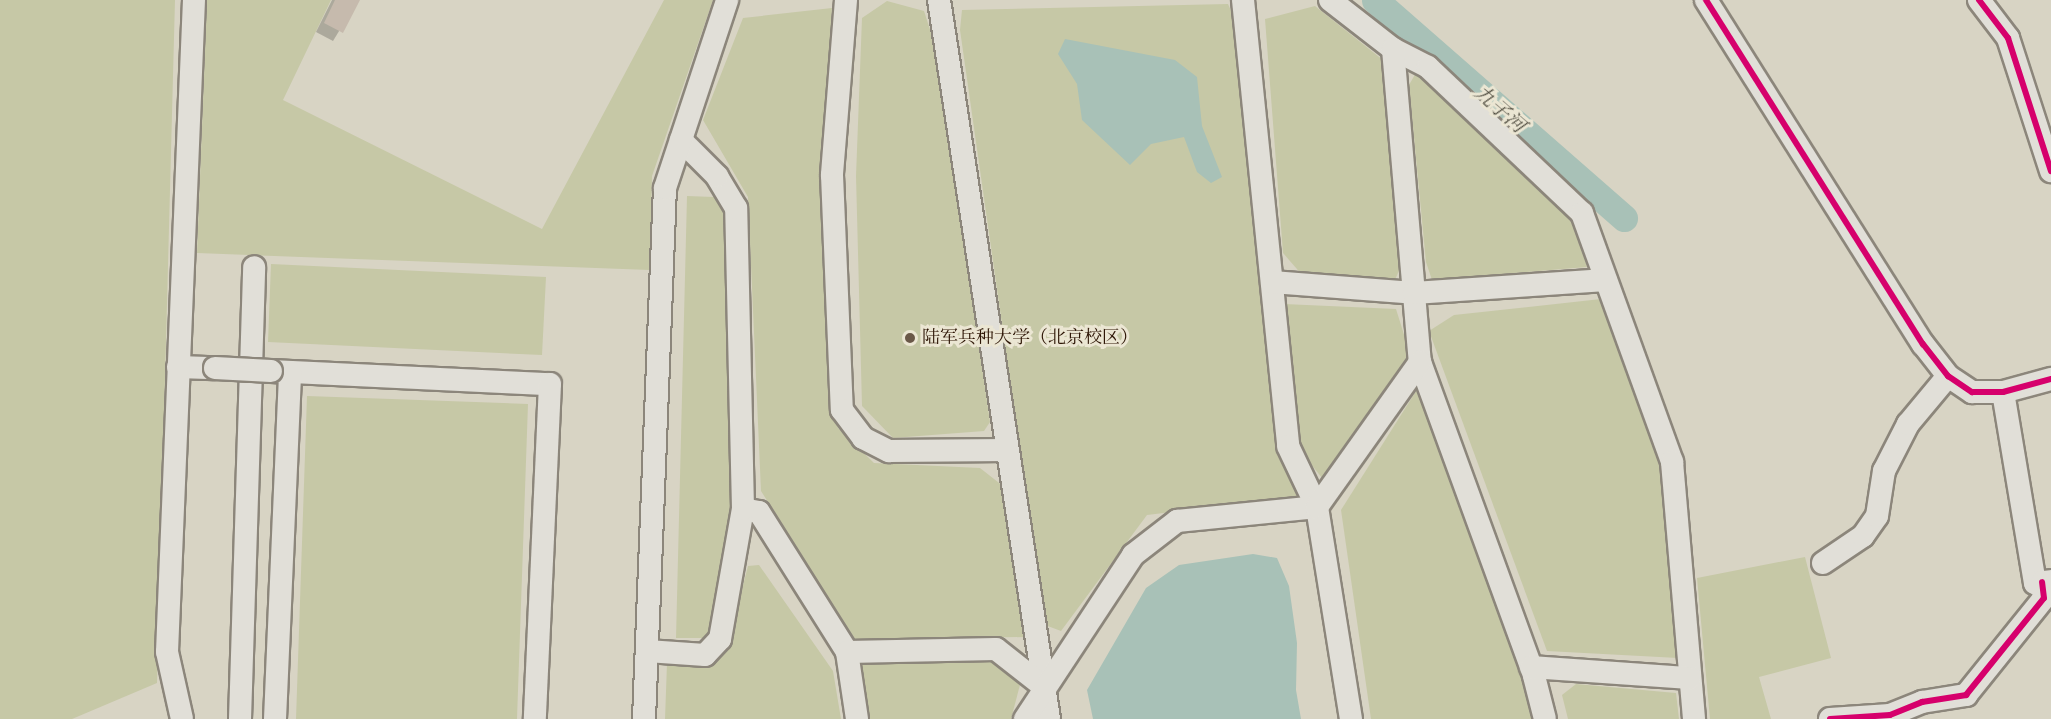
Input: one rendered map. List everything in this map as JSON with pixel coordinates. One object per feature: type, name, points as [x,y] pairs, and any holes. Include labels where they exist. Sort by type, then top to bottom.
[{"type":"street","points":[[182,719],[167,652],[194,0]]},
{"type":"street","points":[[644,719],[665,188],[727,0]]},
{"type":"street","points":[[846,0],[832,175],[842,410],[863,438],[889,451],[1007,450]]},
{"type":"street","points":[[939,0],[1049,719]]},
{"type":"street","points":[[1244,0],[1288,446],[1317,507],[1351,719]]},
{"type":"street","points":[[1330,0],[1393,49],[1428,67],[1582,213],[1672,462],[1694,719]]},
{"type":"street","points":[[1706,0],[1923,344],[1948,376],[1972,392],[2003,392],[2051,379]]},
{"type":"street","points":[[1979,0],[2008,38],[2051,171]]},
{"type":"street","points":[[1393,49],[1420,362],[1531,667],[1545,719]]},
{"type":"street","points":[[647,651],[705,655],[720,639],[743,509],[736,208],[717,176],[681,140]]},
{"type":"street","points":[[240,719],[254,267]]},
{"type":"street","points":[[1272,282],[1414,293],[1606,280]]},
{"type":"street","points":[[1025,719],[1043,686],[1133,555],[1177,521],[1317,507],[1420,362]]},
{"type":"street","points":[[178,366],[550,384],[535,719]]},
{"type":"street","points":[[275,719],[280,372]]},
{"type":"street","points":[[1823,563],[1863,537],[1877,516],[1884,471],[1908,424],[1948,376]]},
{"type":"street","points":[[1830,719],[1890,716],[1922,702],[1966,695],[2044,597],[2046,581],[2035,583],[2003,392]]},
{"type":"street","points":[[743,509],[759,512],[847,652],[857,719]]},
{"type":"street","points":[[847,652],[996,649],[1043,686]]},
{"type":"street","points":[[1531,667],[1690,678]]},
{"type":"green space","points":[[0,0],[175,0],[157,683],[72,719],[0,719]]},
{"type":"green space","points":[[207,0],[331,0],[283,100],[542,229],[664,0],[713,0],[652,176],[650,270],[197,253]]},
{"type":"green space","points":[[887,1],[924,11],[935,45],[990,422],[984,431],[893,438],[862,406],[856,176],[862,18]]},
{"type":"green space","points":[[1228,4],[1238,27],[1305,496],[1147,515],[1061,631],[1045,625],[960,30],[962,10]]},
{"type":"green space","points":[[1315,6],[1383,60],[1402,264],[1394,282],[1303,276],[1283,253],[1265,19]]},
{"type":"green space","points":[[832,8],[824,164],[831,404],[838,428],[874,463],[980,468],[1003,486],[1024,637],[854,640],[761,491],[748,197],[703,120],[743,18]]},
{"type":"green space","points":[[1417,71],[1576,222],[1587,267],[1432,280],[1426,262],[1409,85]]},
{"type":"green space","points":[[687,196],[714,197],[730,215],[733,501],[708,638],[676,638]]},
{"type":"green space","points":[[271,264],[546,277],[542,355],[268,342]]},
{"type":"green space","points":[[1601,299],[1664,462],[1678,658],[1547,651],[1429,331],[1454,315]]},
{"type":"green space","points":[[1284,304],[1396,309],[1410,354],[1322,478],[1299,449]]},
{"type":"green space","points":[[1418,388],[1526,686],[1533,719],[1371,719],[1341,510]]},
{"type":"green space","points":[[307,396],[528,404],[517,719],[296,719]]},
{"type":"green space","points":[[1805,557],[1831,658],[1759,677],[1771,719],[1710,719],[1697,578]]},
{"type":"green space","points":[[759,565],[833,671],[841,719],[665,719],[667,663],[708,665],[726,651],[748,566]]},
{"type":"green space","points":[[992,658],[1021,681],[1011,719],[869,719],[861,661]]},
{"type":"green space","points":[[1576,684],[1676,693],[1679,719],[1568,719],[1562,695]]},
{"type":"shaded area","points":[[1065,39],[1175,60],[1197,77],[1202,126],[1222,177],[1211,183],[1197,172],[1184,137],[1151,144],[1130,165],[1082,120],[1077,84],[1058,54]]},
{"type":"shaded area","points":[[1253,554],[1277,558],[1289,586],[1297,643],[1296,690],[1301,719],[1093,719],[1087,690],[1146,588],[1179,565]]},
{"type":"building","points":[[335,0],[360,0],[343,33],[324,23]]},
{"type":"waterway","name":"九子河","points":[[1375,0],[1624,218]]},
{"type":"cycle path","points":[[1706,0],[1923,344],[1948,376],[1972,392],[2003,392],[2051,379]]},
{"type":"cycle path","points":[[1979,0],[2008,38],[2051,171]]},
{"type":"cycle path","points":[[1830,719],[1890,715],[1922,702],[1966,695],[2044,598],[2042,582]]},
{"type":"place","name":"陆军兵种大学（北京校区）","points":[[910,338]]}]
